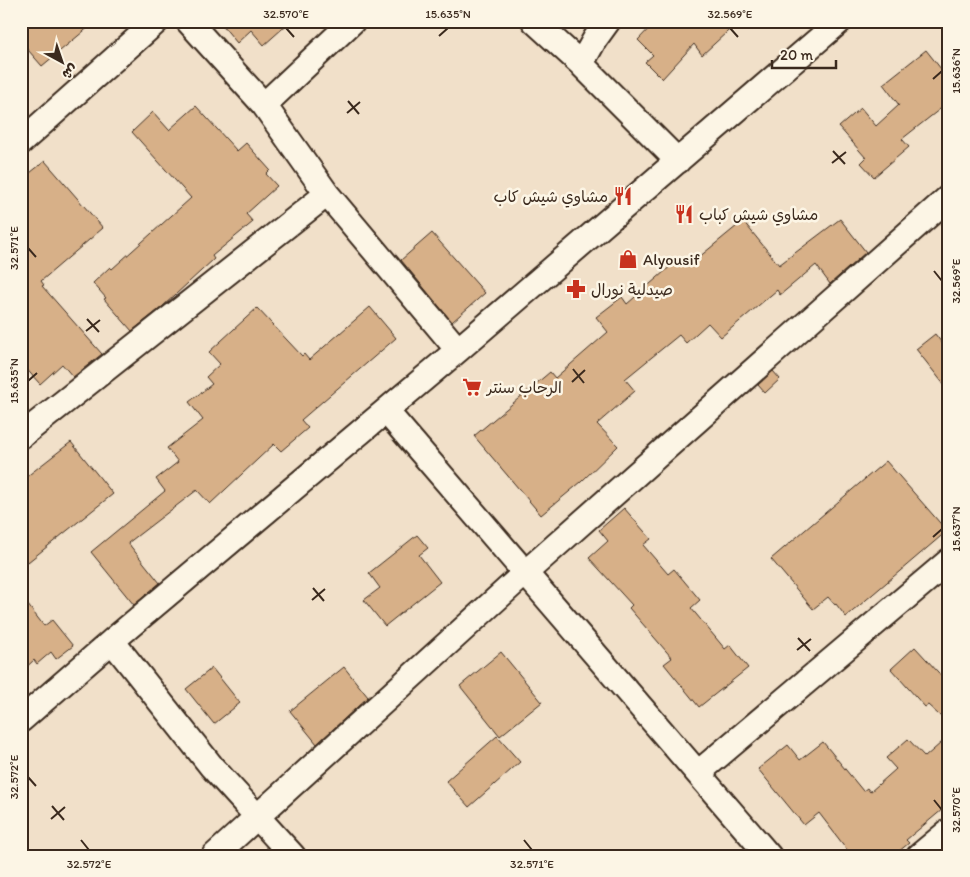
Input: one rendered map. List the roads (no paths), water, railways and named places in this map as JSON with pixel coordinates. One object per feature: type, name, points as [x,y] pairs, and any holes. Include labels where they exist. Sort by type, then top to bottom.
[{"type":"street","points":[[21,142],[157,21]]},
{"type":"street","points":[[188,21],[264,105],[327,194],[458,350]]},
{"type":"street","points":[[264,105],[353,21]]},
{"type":"street","points":[[534,21],[581,64],[678,161]]},
{"type":"street","points":[[581,64],[608,21]]},
{"type":"street","points":[[21,720],[458,350],[840,21]]},
{"type":"street","points":[[21,436],[327,194]]},
{"type":"street","points":[[214,856],[525,573],[949,197]]},
{"type":"street","points":[[386,411],[768,856]]},
{"type":"street","points":[[698,773],[949,561]]},
{"type":"street","points":[[112,641],[212,767],[293,856]]},
{"type":"street","points":[[919,856],[949,830]]},
{"type":"place","name":"مشاوي شيش كاب","points":[[623,196]]},
{"type":"place","name":"مشاوي شيش كباب","points":[[684,214]]},
{"type":"place","name":"Alyousif","points":[[628,259]]},
{"type":"place","name":"صيدلية نورال","points":[[576,289]]},
{"type":"place","name":"الرحاب سنتر","points":[[472,387]]}]
